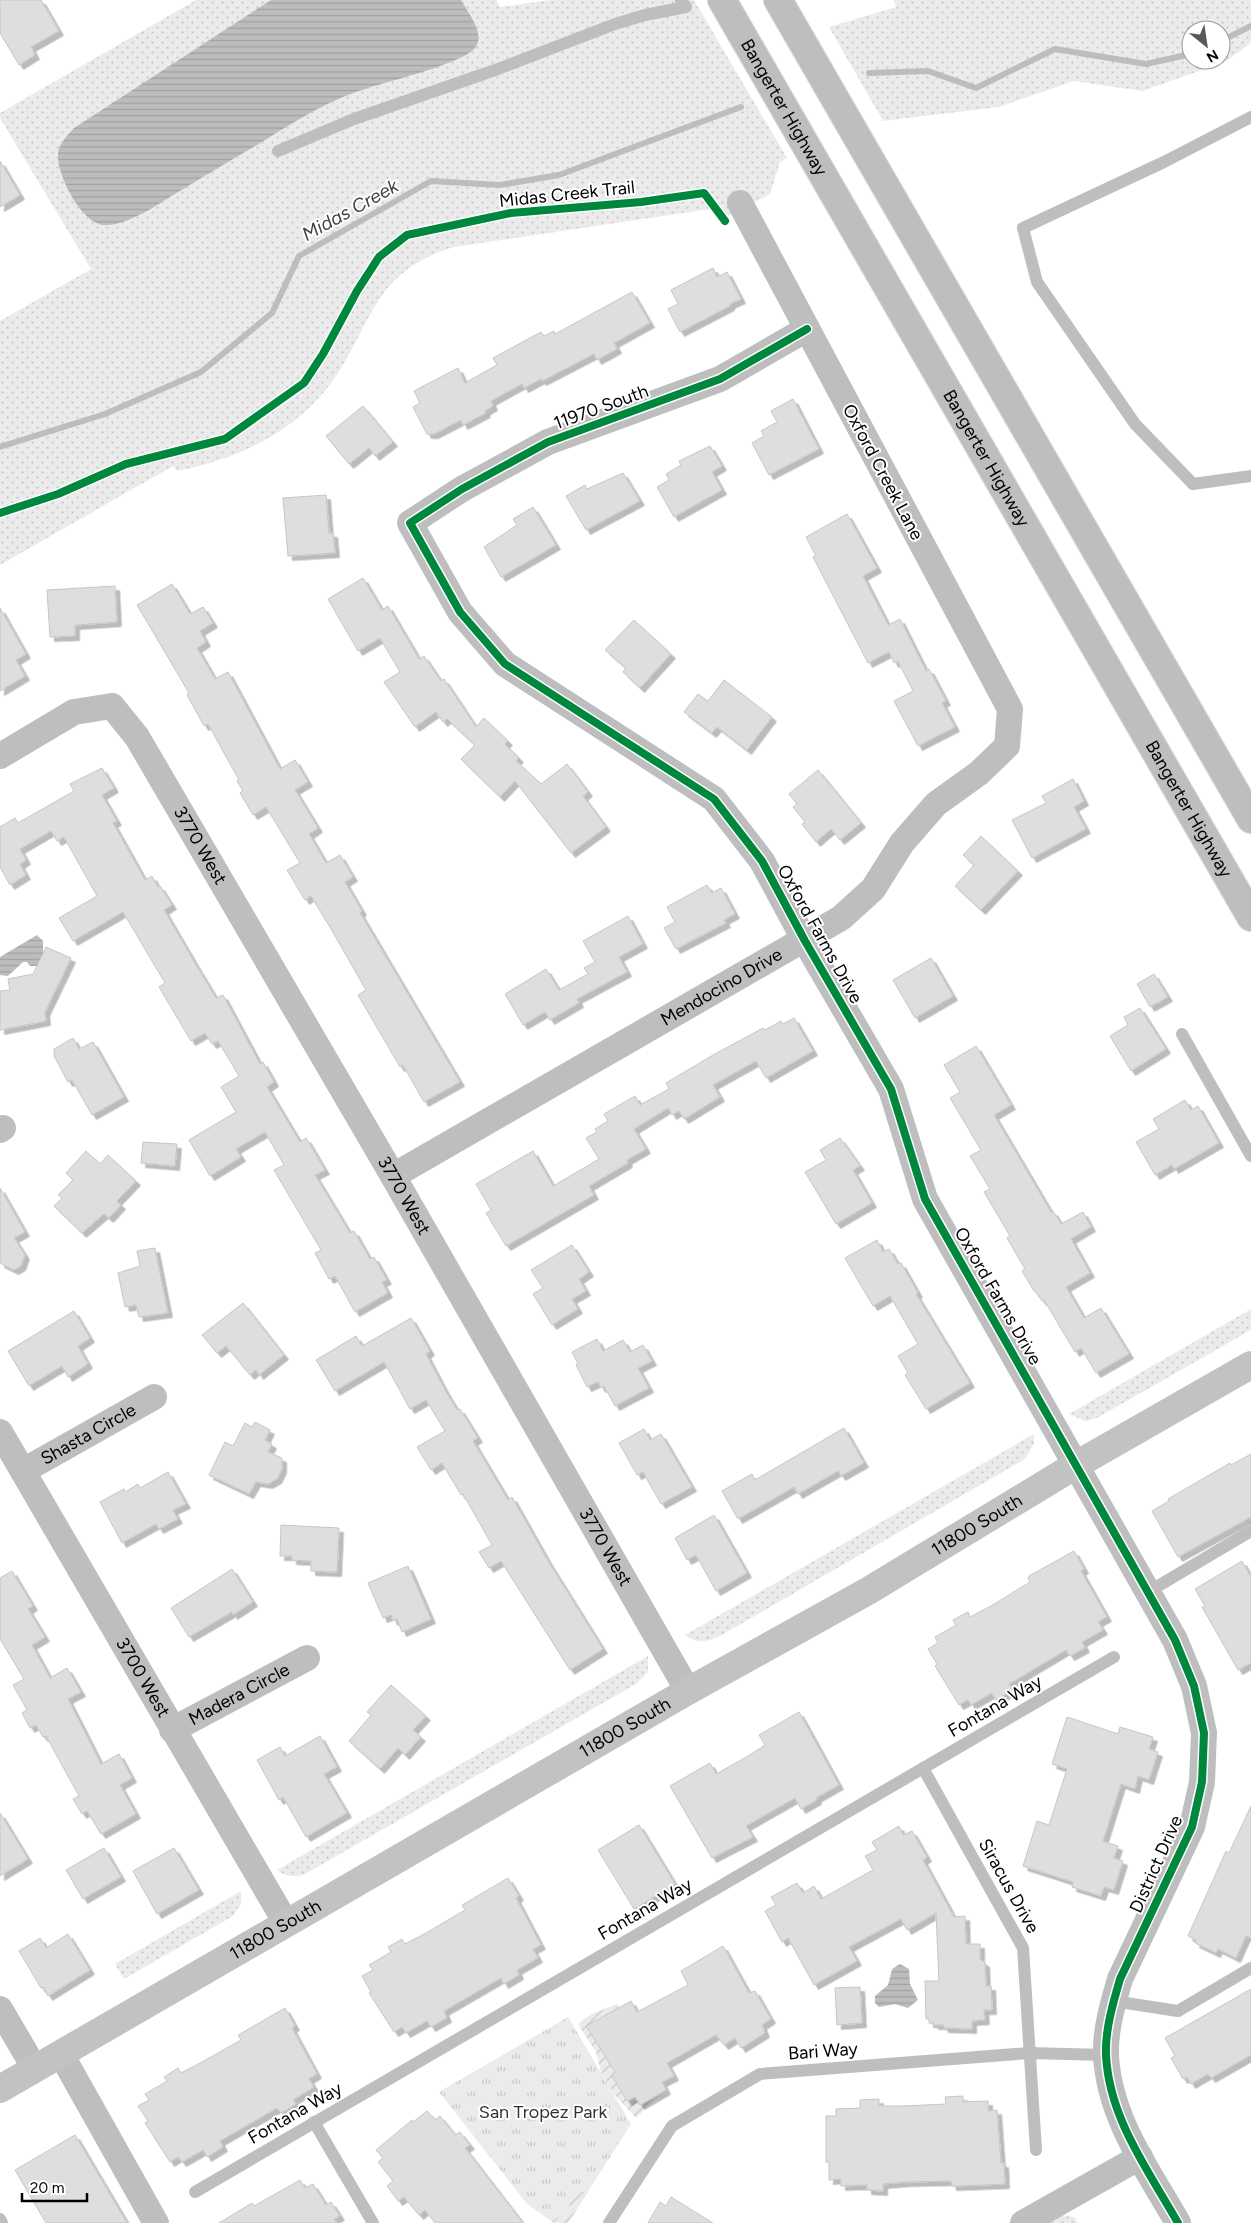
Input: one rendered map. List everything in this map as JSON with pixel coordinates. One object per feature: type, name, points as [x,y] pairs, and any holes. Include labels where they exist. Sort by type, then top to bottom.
[{"type":"highway","name":"Bangerter Highway","points":[[722,0],[1251,917]]},
{"type":"highway","points":[[778,0],[1251,819]]},
{"type":"main road","name":"11800 South","points":[[0,2090],[688,1691],[868,1591],[1076,1465],[1251,1365]]},
{"type":"street","name":"Oxford Creek Lane","points":[[740,203],[1010,709],[1007,746]]},
{"type":"street","name":"11970 South","points":[[410,523],[462,489],[548,442],[720,380],[807,329]]},
{"type":"street","name":"Oxford Farms Drive","points":[[410,523],[460,612],[505,664],[714,800],[762,861],[891,1089],[925,1199],[1076,1465]]},
{"type":"street","name":"3770 West","points":[[0,756],[74,712],[112,706],[137,737],[393,1176],[688,1691]]},
{"type":"street","name":"Mendocino Drive","points":[[393,1176],[646,1028],[841,918],[872,889],[902,843],[936,804],[979,773],[1007,746]]},
{"type":"street","name":"Shasta Circle","points":[[23,1471],[154,1397]]},
{"type":"street","name":"3700 West","points":[[0,1432],[286,1923]]},
{"type":"street","name":"District Drive","points":[[1076,1465],[1175,1640],[1194,1686],[1204,1733],[1202,1782],[1192,1827],[1130,1956],[1113,2001],[1106,2055],[1113,2093],[1123,2126],[1178,2223]]},
{"type":"street","name":"Madera Circle","points":[[172,1730],[306,1658]]},
{"type":"street","points":[[0,2009],[35,2069]]},
{"type":"street","points":[[60,2054],[156,2223]]},
{"type":"street","points":[[1024,2223],[1140,2157]]},
{"type":"lane","points":[[278,151],[354,119],[498,69],[615,24],[645,15],[686,7],[681,0]]},
{"type":"lane","points":[[1251,117],[1164,162],[1023,228],[1037,282],[1135,424],[1193,484],[1251,476]]},
{"type":"lane","points":[[1182,1034],[1251,1156]]},
{"type":"lane","points":[[1148,1592],[1251,1531]]},
{"type":"lane","name":"Fontana Way","points":[[195,2192],[1114,1657]]},
{"type":"lane","name":"Siracus Drive","points":[[923,1768],[1024,1948],[1036,2150]]},
{"type":"lane","points":[[1113,2001],[1178,2010],[1251,1968]]},
{"type":"lane","name":"Bari Way","points":[[609,2223],[672,2126],[760,2074],[1029,2054],[1106,2055]]},
{"type":"lane","points":[[314,2122],[373,2223]]},
{"type":"lane","points":[[0,2219],[2,2223]]},
{"type":"green space","points":[[196,0],[496,0],[500,7],[550,0],[694,0],[787,158],[780,162],[770,194],[723,219],[717,208],[454,247],[428,257],[409,268],[393,282],[371,313],[338,373],[307,410],[288,425],[268,438],[224,458],[201,466],[177,471],[173,466],[0,565],[0,321],[91,269],[0,118],[0,113]]},
{"type":"green space","points":[[894,0],[1251,0],[1251,43],[1231,58],[1231,20],[1181,20],[1181,70],[1202,70],[1142,91],[1074,81],[999,107],[883,121],[829,27],[896,7]]},
{"type":"green space","points":[[1251,1309],[1251,1330],[1097,1418],[1085,1421],[1069,1414]]},
{"type":"green space","points":[[1034,1434],[1034,1444],[1025,1459],[720,1636],[711,1640],[698,1641],[685,1635]]},
{"type":"green space","points":[[648,1656],[648,1672],[636,1684],[305,1874],[291,1876],[277,1870]]},
{"type":"green space","points":[[241,1891],[241,1904],[233,1916],[124,1979],[115,1964]]},
{"type":"green space","points":[[617,2004],[619,2007],[587,2026],[615,2072],[612,2076],[627,2101],[635,2097],[641,2105],[665,2092],[636,2118],[613,2093],[601,2072],[596,2052],[579,2026],[580,2022],[592,2014]]},
{"type":"green space","name":"San Tropez Park","points":[[568,2017],[631,2124],[568,2223],[554,2223],[527,2204],[439,2092]]},
{"type":"green space","points":[[580,2192],[588,2192],[568,2223],[554,2223],[551,2221],[566,2214],[570,2209],[569,2204]]},
{"type":"green space","points":[[1062,2215],[1074,2217],[1078,2223],[1049,2223]]},
{"type":"shaded area","points":[[271,0],[461,0],[475,24],[478,42],[475,48],[468,54],[456,60],[424,72],[350,94],[322,107],[133,218],[117,224],[105,225],[96,223],[88,217],[72,198],[59,164],[58,151],[66,137],[74,128]]},
{"type":"shaded area","points":[[37,935],[43,941],[43,954],[37,966],[30,966],[27,962],[23,962],[8,976],[0,975],[0,957]]},
{"type":"shaded area","points":[[900,1964],[909,1969],[910,1984],[918,2000],[908,2008],[895,2004],[879,2007],[875,2003],[875,1996],[888,1985],[892,1969]]},
{"type":"building","points":[[0,0],[41,0],[59,31],[31,47],[35,55],[19,65],[0,33]]},
{"type":"building","points":[[0,161],[20,195],[0,207]]},
{"type":"building","points":[[713,268],[717,277],[727,272],[741,299],[680,332],[668,309],[678,304],[671,290]]},
{"type":"building","points":[[632,292],[650,323],[614,343],[617,349],[597,360],[594,354],[542,381],[541,379],[524,388],[522,384],[491,401],[493,406],[485,411],[486,413],[463,425],[461,420],[434,434],[427,434],[413,407],[420,403],[414,391],[458,368],[465,383],[497,365],[493,358],[541,332],[544,336],[554,331],[555,334]]},
{"type":"building","points":[[793,399],[819,449],[769,475],[752,443],[764,436],[761,431],[777,422],[771,411]]},
{"type":"building","points":[[363,406],[393,442],[375,456],[369,448],[349,464],[326,436]]},
{"type":"building","points":[[710,446],[722,466],[712,472],[722,490],[674,517],[657,487],[669,480],[666,474],[681,465],[679,461]]},
{"type":"building","points":[[623,473],[640,501],[586,530],[566,496],[585,485],[587,489]]},
{"type":"building","points":[[326,495],[329,533],[333,533],[335,553],[288,556],[283,498]]},
{"type":"building","points":[[533,507],[556,545],[501,577],[484,547],[517,525],[513,519]]},
{"type":"building","points":[[847,514],[877,568],[863,576],[888,625],[900,619],[926,671],[929,669],[946,701],[942,703],[955,727],[918,746],[894,701],[913,691],[898,661],[894,663],[889,652],[868,663],[813,557],[816,556],[806,537]]},
{"type":"building","points":[[363,578],[382,610],[388,606],[419,659],[424,656],[441,681],[444,679],[476,727],[484,718],[508,741],[505,744],[519,758],[516,761],[541,784],[567,764],[588,792],[583,796],[606,827],[571,853],[515,781],[500,797],[461,759],[475,745],[447,719],[443,722],[436,712],[415,727],[384,682],[400,672],[380,638],[358,651],[328,599]]},
{"type":"building","points":[[172,584],[190,614],[203,607],[213,623],[200,631],[206,642],[197,648],[215,679],[228,672],[280,769],[295,760],[308,782],[295,790],[318,828],[309,834],[326,863],[340,855],[353,877],[345,882],[362,911],[360,913],[460,1082],[424,1102],[403,1065],[400,1067],[358,995],[366,990],[331,929],[311,896],[305,900],[287,870],[300,863],[266,807],[253,815],[240,793],[243,791],[237,781],[239,780],[208,724],[204,726],[187,695],[189,693],[137,605]]},
{"type":"building","points":[[115,586],[117,622],[75,625],[75,636],[50,637],[47,590]]},
{"type":"building","points":[[0,608],[26,654],[16,660],[25,676],[0,691]]},
{"type":"building","points":[[634,620],[671,654],[640,688],[623,672],[626,668],[605,650]]},
{"type":"building","points":[[724,680],[772,717],[747,750],[717,727],[712,733],[684,712],[698,694],[708,701]]},
{"type":"building","points":[[102,768],[114,788],[102,795],[117,821],[113,823],[145,880],[152,876],[172,905],[164,910],[216,998],[223,995],[260,1064],[263,1062],[274,1082],[267,1087],[300,1142],[306,1138],[325,1170],[315,1175],[350,1233],[354,1231],[370,1259],[374,1257],[387,1280],[382,1282],[388,1293],[355,1312],[335,1276],[329,1279],[315,1253],[321,1250],[274,1170],[284,1165],[265,1132],[236,1149],[241,1157],[210,1176],[189,1140],[236,1112],[221,1087],[239,1076],[218,1041],[212,1044],[205,1033],[191,1041],[159,987],[165,983],[123,912],[73,941],[59,918],[97,896],[64,837],[57,841],[51,831],[20,849],[26,860],[20,864],[26,875],[10,885],[0,867],[0,827],[15,818],[18,823],[74,791],[70,784]]},
{"type":"building","points":[[818,770],[861,823],[840,840],[831,829],[816,842],[802,824],[805,822],[793,807],[797,804],[789,794]]},
{"type":"building","points":[[1073,779],[1084,801],[1074,807],[1086,829],[1032,858],[1012,820],[1046,803],[1042,796]]},
{"type":"building","points":[[981,836],[1018,871],[981,910],[955,886],[974,865],[963,855]]},
{"type":"building","points":[[707,885],[712,893],[721,888],[735,914],[724,920],[726,923],[676,949],[664,928],[675,922],[667,907]]},
{"type":"building","points":[[628,916],[643,944],[619,957],[627,972],[577,999],[579,1003],[550,1020],[545,1012],[523,1025],[505,994],[546,969],[559,990],[588,974],[584,968],[595,962],[583,941]]},
{"type":"building","points":[[46,947],[71,958],[45,1012],[46,1021],[0,1030],[0,991],[10,990],[8,979],[33,974]]},
{"type":"building","points":[[931,958],[953,996],[915,1018],[893,980]]},
{"type":"building","points":[[1154,974],[1168,997],[1150,1007],[1137,984]]},
{"type":"building","points":[[1140,1008],[1166,1049],[1131,1071],[1110,1036],[1128,1025],[1124,1017]]},
{"type":"building","points":[[794,1018],[813,1051],[766,1078],[756,1061],[713,1085],[720,1097],[684,1119],[679,1111],[672,1115],[668,1108],[634,1129],[646,1149],[627,1160],[628,1163],[589,1186],[594,1195],[506,1246],[486,1213],[491,1210],[476,1184],[533,1151],[553,1186],[599,1159],[586,1138],[597,1132],[595,1129],[608,1121],[604,1114],[635,1096],[640,1105],[669,1089],[666,1083],[713,1055],[763,1028],[765,1030],[781,1021],[783,1024]]},
{"type":"building","points":[[73,1038],[79,1049],[93,1042],[124,1097],[92,1115],[72,1080],[68,1082],[54,1056],[54,1049]]},
{"type":"building","points":[[976,1046],[1011,1105],[994,1115],[1051,1212],[1053,1211],[1061,1224],[1083,1212],[1091,1227],[1071,1239],[1090,1273],[1066,1287],[1084,1318],[1101,1308],[1129,1354],[1096,1373],[1081,1348],[1075,1352],[1044,1300],[1042,1301],[1034,1291],[1022,1271],[1025,1269],[1007,1238],[1010,1236],[984,1192],[990,1189],[970,1156],[981,1150],[950,1098],[960,1092],[944,1065]]},
{"type":"building","points":[[1185,1100],[1191,1110],[1198,1106],[1219,1143],[1174,1169],[1172,1165],[1155,1175],[1136,1142],[1159,1129],[1153,1119]]},
{"type":"building","points":[[840,1138],[860,1166],[853,1170],[872,1203],[836,1224],[805,1172],[826,1160],[820,1150]]},
{"type":"building","points":[[143,1142],[177,1144],[175,1166],[141,1163]]},
{"type":"building","points":[[86,1151],[100,1164],[108,1155],[136,1181],[117,1201],[121,1205],[109,1218],[104,1214],[82,1233],[54,1206],[62,1198],[58,1195],[73,1180],[66,1173]]},
{"type":"building","points":[[0,1188],[25,1232],[14,1238],[25,1255],[21,1266],[14,1270],[0,1263]]},
{"type":"building","points":[[877,1240],[883,1252],[889,1249],[898,1264],[901,1263],[918,1293],[916,1294],[970,1383],[926,1409],[905,1375],[908,1373],[898,1356],[918,1344],[890,1296],[873,1306],[845,1258]]},
{"type":"building","points":[[572,1245],[589,1272],[579,1279],[586,1291],[572,1299],[578,1309],[552,1325],[533,1294],[543,1288],[531,1270]]},
{"type":"building","points":[[155,1248],[168,1313],[139,1317],[136,1305],[125,1307],[118,1273],[140,1266],[137,1251]]},
{"type":"building","points":[[243,1303],[284,1355],[259,1375],[256,1370],[250,1375],[226,1346],[217,1353],[202,1335]]},
{"type":"building","points":[[74,1311],[90,1338],[78,1346],[88,1364],[68,1377],[62,1366],[29,1386],[8,1351]]},
{"type":"building","points":[[411,1318],[430,1351],[426,1354],[445,1390],[457,1410],[460,1409],[478,1438],[473,1441],[508,1500],[512,1497],[548,1561],[603,1649],[570,1670],[501,1561],[489,1568],[479,1552],[492,1545],[463,1494],[461,1495],[442,1463],[431,1470],[417,1447],[445,1431],[426,1400],[410,1409],[384,1362],[335,1391],[316,1360],[356,1336],[362,1346]]},
{"type":"building","points":[[597,1339],[603,1351],[623,1340],[630,1352],[643,1345],[652,1361],[638,1368],[649,1388],[615,1406],[604,1386],[601,1388],[598,1382],[587,1387],[572,1352]]},
{"type":"building","points":[[255,1422],[270,1430],[265,1440],[272,1444],[268,1452],[282,1458],[282,1469],[277,1479],[268,1484],[256,1482],[249,1494],[209,1475],[225,1442],[233,1446],[245,1423],[252,1427]]},
{"type":"building","points":[[844,1428],[864,1463],[841,1476],[838,1471],[798,1494],[794,1487],[738,1519],[722,1491],[752,1474],[755,1480]]},
{"type":"building","points":[[644,1429],[650,1440],[661,1434],[692,1487],[661,1504],[643,1472],[637,1475],[619,1443]]},
{"type":"building","points":[[1251,1454],[1251,1517],[1178,1557],[1152,1511],[1169,1501],[1168,1499],[1230,1463],[1231,1465]]},
{"type":"building","points":[[168,1472],[186,1504],[173,1510],[178,1519],[159,1529],[156,1524],[122,1543],[100,1502],[124,1489],[125,1492],[138,1484],[140,1488]]},
{"type":"building","points":[[714,1515],[747,1573],[716,1591],[696,1555],[687,1560],[675,1538]]},
{"type":"building","points":[[281,1525],[339,1528],[337,1572],[311,1571],[311,1561],[292,1560],[292,1556],[280,1556]]},
{"type":"building","points":[[1074,1551],[1084,1569],[1081,1571],[1107,1617],[1098,1622],[1103,1630],[1082,1642],[1085,1648],[1070,1656],[1066,1650],[1009,1684],[1013,1690],[996,1700],[992,1693],[971,1705],[968,1700],[959,1705],[935,1666],[937,1664],[928,1649],[938,1643],[935,1637],[956,1625],[953,1620],[968,1612],[970,1617],[991,1606],[1030,1582],[1029,1576]]},
{"type":"building","points":[[1242,1561],[1251,1577],[1251,1663],[1238,1670],[1202,1607],[1205,1606],[1195,1589]]},
{"type":"building","points":[[408,1566],[431,1619],[402,1632],[397,1619],[393,1621],[391,1615],[383,1618],[368,1583]]},
{"type":"building","points":[[232,1569],[253,1602],[233,1615],[232,1612],[189,1637],[171,1608]]},
{"type":"building","points":[[12,1571],[33,1606],[28,1609],[45,1637],[32,1645],[50,1678],[67,1668],[81,1692],[68,1699],[101,1764],[119,1754],[132,1778],[120,1785],[136,1814],[101,1834],[87,1811],[82,1814],[73,1799],[79,1796],[46,1736],[43,1737],[36,1725],[30,1728],[22,1713],[27,1710],[13,1685],[24,1679],[0,1639],[0,1578]]},
{"type":"building","points":[[391,1685],[426,1716],[413,1730],[421,1737],[405,1755],[398,1748],[380,1769],[349,1741],[371,1715],[367,1712]]},
{"type":"building","points":[[799,1712],[839,1785],[801,1809],[795,1798],[746,1826],[753,1837],[712,1858],[670,1786],[710,1763],[716,1774],[748,1756],[765,1745],[759,1735]]},
{"type":"building","points":[[1067,1717],[1118,1734],[1120,1727],[1153,1737],[1149,1749],[1158,1752],[1149,1780],[1138,1776],[1135,1789],[1121,1784],[1103,1841],[1118,1846],[1114,1858],[1123,1861],[1114,1890],[1104,1887],[1101,1896],[1072,1887],[1073,1882],[1023,1866],[1037,1821],[1049,1825],[1067,1769],[1052,1764]]},
{"type":"building","points":[[320,1736],[337,1767],[324,1774],[347,1813],[306,1837],[283,1797],[279,1800],[257,1760],[280,1747],[285,1756]]},
{"type":"building","points":[[1251,1806],[1251,1938],[1246,1936],[1236,1958],[1218,1949],[1216,1953],[1195,1943],[1196,1940],[1188,1936],[1226,1851],[1229,1853]]},
{"type":"building","points":[[0,1813],[28,1859],[0,1876]]},
{"type":"building","points":[[639,1825],[675,1884],[634,1909],[598,1850]]},
{"type":"building","points":[[899,1826],[903,1835],[912,1831],[927,1857],[923,1860],[954,1917],[965,1916],[966,1944],[980,1944],[980,1959],[985,1963],[986,1986],[991,1986],[992,2010],[984,2010],[985,2020],[972,2021],[972,2029],[944,2028],[943,2025],[929,2023],[929,2019],[926,2019],[925,1981],[939,1981],[936,1913],[907,1930],[901,1919],[849,1947],[857,1961],[814,1985],[788,1938],[782,1942],[765,1911],[776,1905],[771,1897],[797,1883],[803,1893],[814,1886],[821,1899],[873,1870],[865,1856],[877,1850],[872,1842]]},
{"type":"building","points":[[104,1848],[121,1877],[83,1899],[66,1870]]},
{"type":"building","points":[[174,1848],[199,1890],[157,1914],[133,1871]]},
{"type":"building","points":[[508,1878],[519,1896],[516,1898],[541,1945],[533,1949],[538,1958],[517,1970],[519,1975],[504,1984],[501,1978],[444,2011],[447,2018],[431,2027],[427,2021],[406,2033],[402,2027],[394,2032],[369,1993],[371,1992],[362,1976],[373,1970],[369,1965],[391,1952],[388,1947],[402,1939],[405,1944],[426,1933],[465,1910],[462,1905]]},
{"type":"building","points":[[68,1934],[90,1970],[48,1996],[43,1987],[41,1988],[19,1951],[40,1938],[46,1948]]},
{"type":"building","points":[[723,1946],[749,1993],[755,1991],[771,2019],[762,2025],[765,2033],[741,2048],[735,2038],[724,2045],[716,2035],[667,2063],[674,2076],[662,2082],[666,2090],[640,2105],[635,2097],[627,2101],[612,2076],[615,2072],[586,2026],[631,2001],[637,2012],[688,1985],[681,1971]]},
{"type":"building","points":[[860,1987],[862,2023],[837,2025],[835,1988]]},
{"type":"building","points":[[1251,1989],[1251,2055],[1211,2078],[1208,2074],[1191,2084],[1187,2077],[1183,2079],[1171,2058],[1175,2056],[1165,2038]]},
{"type":"building","points":[[285,2008],[295,2026],[292,2028],[317,2074],[309,2079],[314,2087],[293,2100],[296,2104],[281,2113],[277,2108],[220,2141],[223,2147],[207,2157],[203,2150],[182,2162],[178,2157],[170,2162],[145,2123],[148,2121],[138,2106],[149,2100],[145,2094],[167,2081],[164,2077],[178,2068],[181,2073],[202,2062],[241,2040],[238,2035]]},
{"type":"building","points":[[963,2096],[963,2102],[988,2101],[988,2111],[997,2110],[1001,2163],[1004,2163],[1005,2184],[952,2186],[951,2181],[906,2182],[883,2184],[883,2191],[867,2190],[867,2185],[841,2186],[841,2179],[829,2180],[829,2162],[826,2162],[826,2116],[836,2116],[836,2109],[860,2108],[860,2100],[879,2099],[879,2106],[903,2106],[946,2104],[945,2097]]},
{"type":"building","points":[[427,2111],[435,2120],[440,2116],[455,2135],[460,2132],[470,2145],[465,2148],[523,2223],[435,2223],[425,2210],[419,2215],[404,2197],[398,2201],[387,2186],[393,2181],[378,2162],[383,2158],[376,2150],[412,2120],[413,2122]]},
{"type":"building","points":[[75,2135],[127,2223],[46,2223],[15,2170]]},
{"type":"building","points":[[300,2180],[305,2188],[313,2184],[326,2205],[331,2202],[340,2216],[334,2219],[337,2223],[219,2223],[252,2203],[254,2206]]},
{"type":"building","points":[[671,2197],[713,2223],[648,2223],[660,2202],[666,2206]]},
{"type":"waterway","name":"Midas Creek","points":[[1231,36],[1251,26]]},
{"type":"waterway","name":"Midas Creek","points":[[869,73],[928,71],[976,88],[1055,49],[1146,64],[1181,56]]},
{"type":"waterway","name":"Midas Creek","points":[[0,447],[105,414],[201,372],[272,313],[299,256],[431,181],[500,185],[559,175],[741,107]]},
{"type":"cycle path","name":"Midas Creek Trail","points":[[0,513],[58,494],[126,464],[225,439],[304,383],[323,354],[357,291],[379,257],[407,235],[511,213],[641,202],[704,193],[725,221]]},
{"type":"cycle path","points":[[807,329],[720,379],[548,442],[462,489],[410,523],[460,612],[505,664],[714,799],[762,861],[805,941],[891,1089],[925,1199],[1175,1640],[1194,1686],[1204,1733],[1202,1782],[1192,1827],[1120,1979],[1108,2026],[1106,2055],[1114,2100],[1122,2122],[1143,2163],[1178,2223]]}]
